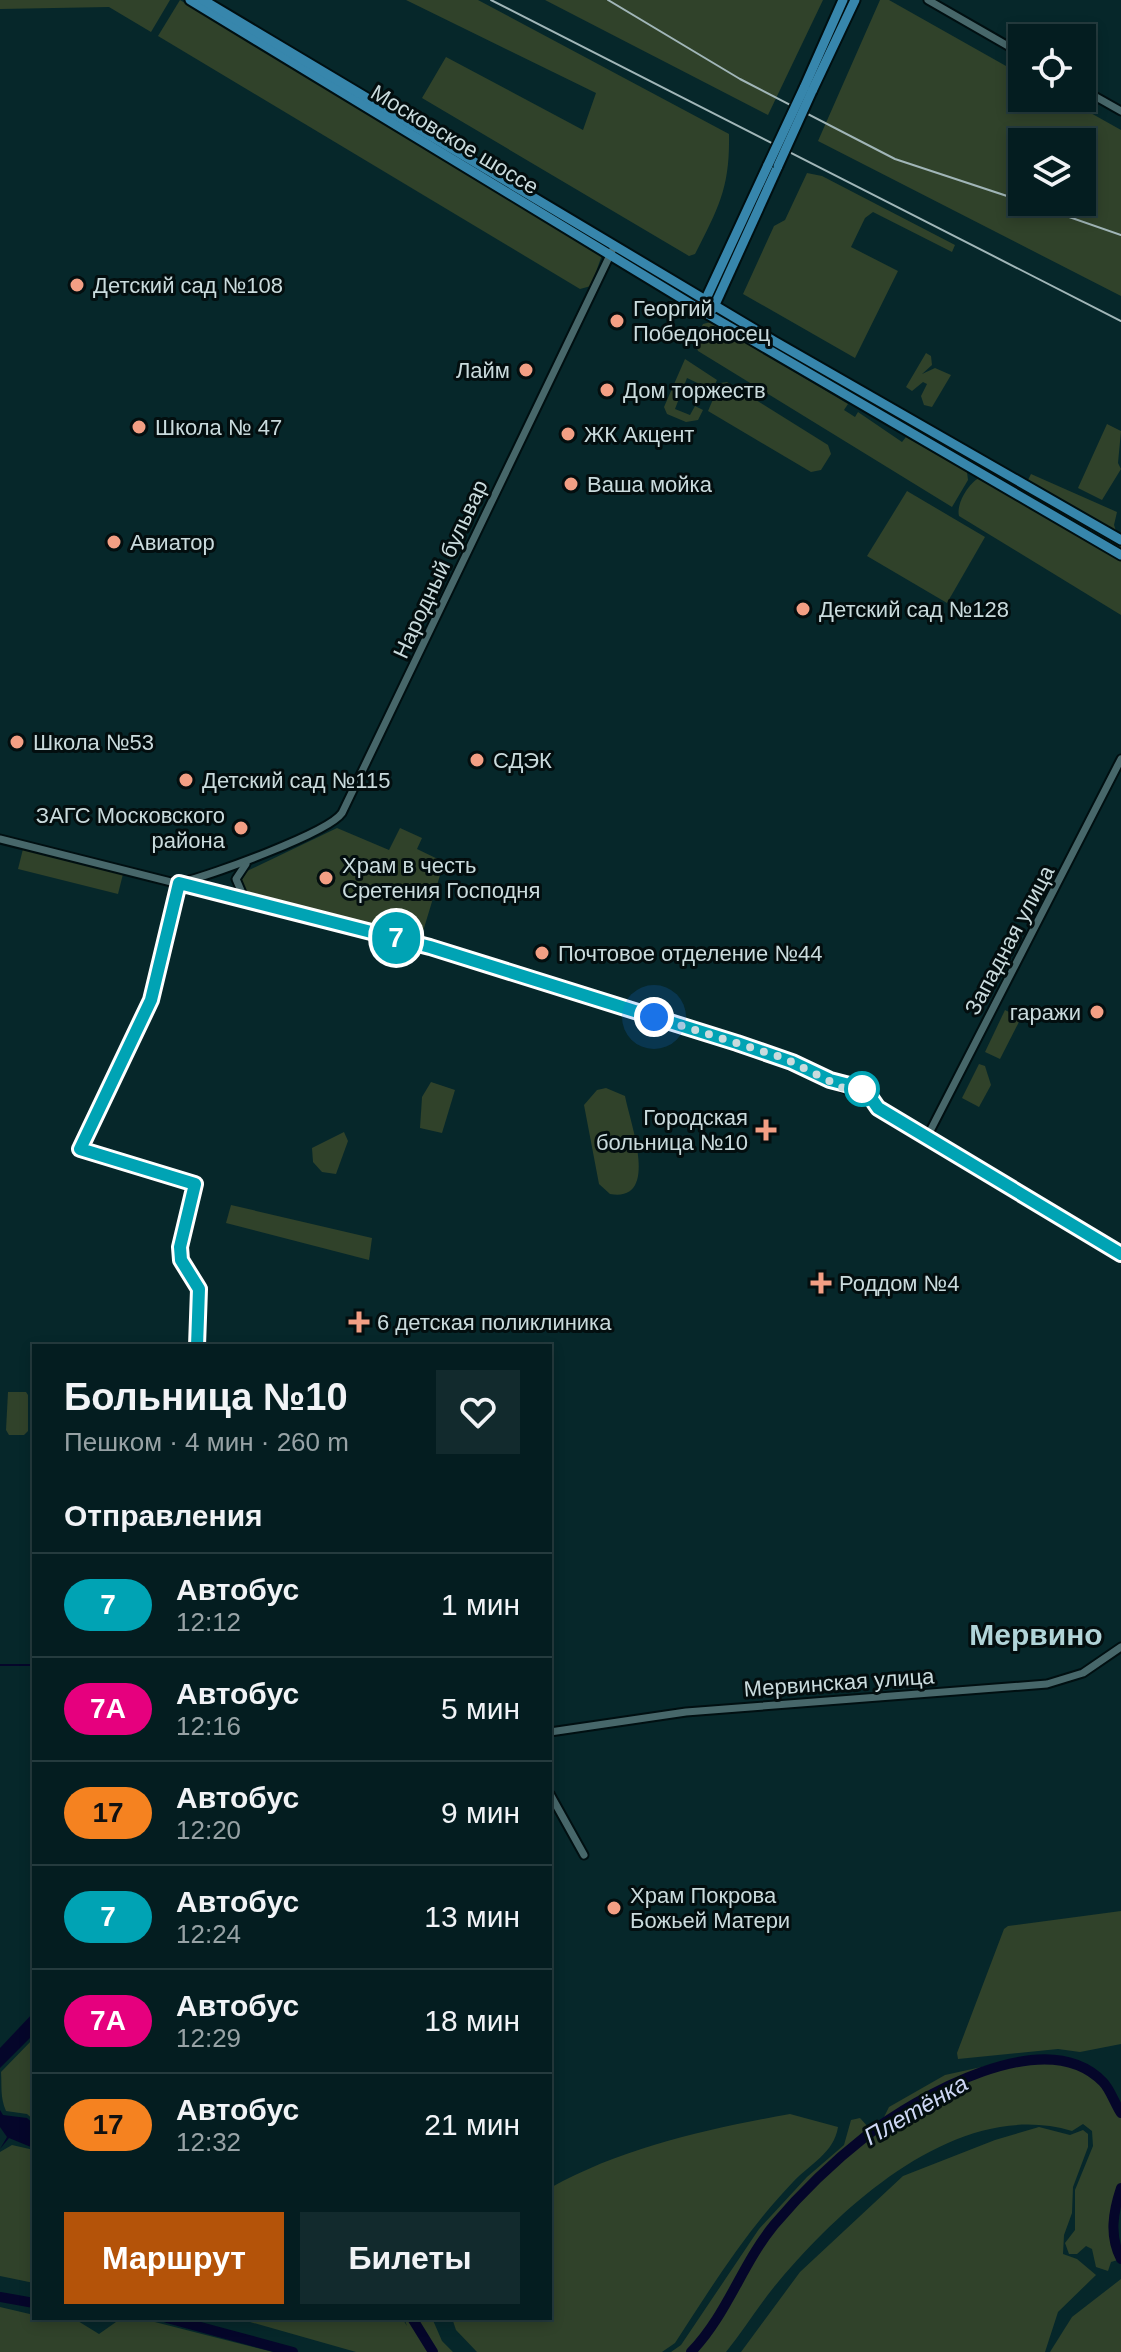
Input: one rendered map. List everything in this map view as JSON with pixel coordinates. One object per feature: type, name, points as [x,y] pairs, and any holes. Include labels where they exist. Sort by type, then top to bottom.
[{"type":"main road","name":"Московское шоссе","points":[[190,0],[612,250]]},
{"type":"main road","name":"Московское шоссе","points":[[203,0],[707,308],[1121,555]]},
{"type":"main road","points":[[808,90],[843,0]]},
{"type":"main road","points":[[707,308],[808,90],[855,0]]},
{"type":"main road","name":"Московское шоссе","points":[[707,308],[1121,540]]},
{"type":"street","points":[[928,0],[1008,46]]},
{"type":"street","points":[[1096,97],[1121,111]]},
{"type":"street","name":"Народный бульвар","points":[[179,883],[250,860],[331,823],[342,813],[612,250]]},
{"type":"street","name":"Западная улица","points":[[927,1137],[1121,759]]},
{"type":"street","points":[[0,839],[430,947],[784,1058],[857,1095],[1121,1254]]},
{"type":"street","points":[[245,900],[236,879],[250,860]]},
{"type":"street","points":[[207,876],[202,885],[208,890]]},
{"type":"street","name":"Мервинская улица","points":[[552,1732],[701,1711],[1047,1684],[1083,1673],[1121,1647]]},
{"type":"street","points":[[552,1798],[584,1855]]},
{"type":"green space","points":[[0,0],[170,0],[151,32],[109,7],[0,9]]},
{"type":"green space","points":[[180,0],[602,255],[591,286],[580,289],[158,36]]},
{"type":"green space","points":[[406,0],[478,0],[729,134],[725,183],[711,223],[695,254],[689,256],[422,98],[446,57],[583,130],[596,93]]},
{"type":"green space","points":[[545,0],[823,0],[768,115]]},
{"type":"green space","points":[[880,0],[889,0],[1008,67],[1008,112],[1089,112],[1121,130],[1121,296],[818,141]]},
{"type":"green space","points":[[807,173],[822,176],[955,245],[952,252],[873,212],[865,218],[851,247],[898,271],[855,358],[743,294],[774,226],[785,220]]},
{"type":"green space","points":[[711,322],[848,404],[844,410],[855,417],[858,412],[902,442],[906,437],[967,472],[968,480],[952,507],[698,351],[694,341],[703,324]]},
{"type":"green space","points":[[926,353],[931,356],[932,365],[922,374],[935,368],[951,375],[932,407],[924,405],[921,396],[927,384],[923,382],[912,391],[906,387]]},
{"type":"green space","points":[[685,359],[717,380],[712,390],[687,378],[675,409],[690,415],[695,406],[703,410],[698,420],[686,422],[667,414],[664,407]]},
{"type":"green space","points":[[822,374],[1121,546],[1121,550]]},
{"type":"green space","points":[[727,382],[828,445],[831,454],[821,470],[811,472],[708,411],[720,383]]},
{"type":"green space","points":[[1107,424],[1121,431],[1118,463],[1121,469],[1102,500],[1078,488]]},
{"type":"green space","points":[[1031,474],[1117,512],[1116,531],[1028,480]]},
{"type":"green space","points":[[979,478],[1121,561],[1121,615],[959,516],[964,495]]},
{"type":"green space","points":[[907,491],[985,537],[947,603],[867,556]]},
{"type":"green space","points":[[337,828],[389,850],[400,828],[422,838],[417,849],[444,862],[421,938],[242,890],[240,883],[247,871]]},
{"type":"green space","points":[[23,849],[123,874],[118,894],[18,869]]},
{"type":"green space","points":[[1005,1010],[1021,1018],[1000,1059],[985,1052]]},
{"type":"green space","points":[[979,1064],[985,1066],[991,1085],[979,1107],[962,1098]]},
{"type":"green space","points":[[431,1082],[455,1090],[442,1133],[420,1128],[422,1097]]},
{"type":"green space","points":[[606,1088],[625,1096],[636,1141],[638,1174],[635,1186],[625,1193],[610,1194],[599,1184],[584,1105],[597,1090]]},
{"type":"green space","points":[[344,1132],[348,1141],[336,1174],[322,1172],[313,1162],[312,1148]]},
{"type":"green space","points":[[231,1205],[372,1238],[369,1260],[226,1223]]},
{"type":"green space","points":[[8,1392],[26,1392],[28,1395],[28,1431],[24,1435],[9,1435],[6,1430]]},
{"type":"green space","points":[[1121,1911],[1121,2044],[1080,2052],[1058,2049],[958,2059],[957,2053],[1004,1929]]},
{"type":"green space","points":[[32,2040],[32,2118],[27,2114],[6,2111],[1,2072]]},
{"type":"green space","points":[[1023,2058],[1069,2063],[1088,2071],[1104,2083],[1121,2113],[1121,2188],[1113,2222],[1113,2244],[1121,2259],[1111,2262],[1108,2271],[1096,2267],[1092,2249],[1086,2246],[1077,2254],[1069,2254],[1065,2243],[1075,2230],[1075,2190],[1093,2146],[1092,2131],[1083,2124],[1072,2131],[1029,2125],[987,2130],[945,2144],[905,2166],[868,2193],[801,2256],[726,2352],[671,2352],[681,2345],[759,2229],[807,2177],[844,2145],[851,2120],[860,2118],[869,2128],[882,2121],[889,2107],[945,2075]]},
{"type":"green space","points":[[790,2114],[838,2127],[832,2144],[760,2220],[675,2343],[662,2352],[477,2352],[456,2330],[453,2320],[552,2320],[552,2187],[607,2161],[667,2141]]},
{"type":"green space","points":[[1039,2127],[1070,2135],[1083,2130],[1088,2134],[1088,2147],[1073,2187],[1072,2213],[1064,2235],[1063,2254],[1077,2259],[1096,2275],[1058,2312],[1045,2352],[741,2352],[800,2272],[903,2176],[995,2140]]},
{"type":"green space","points":[[12,2145],[32,2150],[32,2283],[0,2276],[0,2152]]},
{"type":"green space","points":[[1121,2279],[1121,2352],[1050,2352],[1072,2317]]},
{"type":"green space","points":[[0,2307],[32,2315],[32,2320],[76,2320],[99,2334],[116,2322],[147,2320],[273,2352],[0,2352]]},
{"type":"green space","points":[[243,2320],[403,2320],[407,2326],[405,2320],[433,2320],[442,2341],[453,2352],[356,2352]]},
{"type":"water","points":[[32,2014],[32,2036],[0,2068],[0,2048]]},
{"type":"water","points":[[0,2110],[3,2115],[27,2118],[32,2122],[32,2146],[9,2138],[0,2149],[7,2137],[0,2127]]},
{"type":"waterway","points":[[0,1665],[32,1665]]},
{"type":"waterway","name":"Плетёнка","points":[[691,2352],[715,2322],[763,2240],[784,2213],[854,2146],[916,2103],[982,2072],[1016,2062],[1049,2060],[1078,2065],[1103,2082],[1121,2113]]},
{"type":"waterway","name":"Плетёнка","points":[[1121,2188],[1114,2224],[1115,2242],[1121,2259]]},
{"type":"waterway","name":"Плетёнка","points":[[0,2297],[32,2303]]},
{"type":"waterway","points":[[174,2320],[293,2352]]},
{"type":"waterway","points":[[413,2320],[433,2352]]},
{"type":"railway","points":[[491,0],[1121,321]]},
{"type":"railway","points":[[608,0],[740,79],[895,159],[1008,196]]},
{"type":"railway","points":[[1066,216],[1121,235]]},
{"type":"bus line","name":"7","points":[[197,1344],[199,1289],[181,1260],[180,1247],[195,1184],[80,1149],[151,1000],[179,883],[430,947],[784,1058],[830,1080],[857,1087],[869,1095],[878,1108],[1121,1254]]},
{"type":"place","name":"Детский сад №108","points":[[77,285]]},
{"type":"place","name":"Георгий Победоносец","points":[[617,321]]},
{"type":"place","name":"Лайм","points":[[526,370]]},
{"type":"place","name":"Дом торжеств","points":[[607,390]]},
{"type":"place","name":"Школа № 47","points":[[139,427]]},
{"type":"place","name":"ЖК Акцент","points":[[568,434]]},
{"type":"place","name":"Ваша мойка","points":[[571,484]]},
{"type":"place","name":"Авиатор","points":[[114,542]]},
{"type":"place","name":"Детский сад №128","points":[[803,609]]},
{"type":"place","name":"Школа №53","points":[[17,742]]},
{"type":"place","name":"СДЭК","points":[[477,760]]},
{"type":"place","name":"Детский сад №115","points":[[186,780]]},
{"type":"place","name":"ЗАГС Московского района","points":[[241,828]]},
{"type":"place","name":"Храм в честь Сретения Господня","points":[[326,878]]},
{"type":"place","name":"Почтовое отделение №44","points":[[542,953]]},
{"type":"place","name":"гаражи","points":[[1097,1012]]},
{"type":"place","name":"Городская больница №10","points":[[766,1130]]},
{"type":"place","name":"Роддом №4","points":[[821,1283]]},
{"type":"place","name":"6 детская поликлиника","points":[[359,1322]]},
{"type":"place","name":"Храм Покрова Божьей Матери","points":[[614,1908]]},
{"type":"district","name":"Мервино","points":[[1036,1635]]},
{"type":"route","points":[[654,1017],[784,1058],[857,1095],[862,1089]]}]
